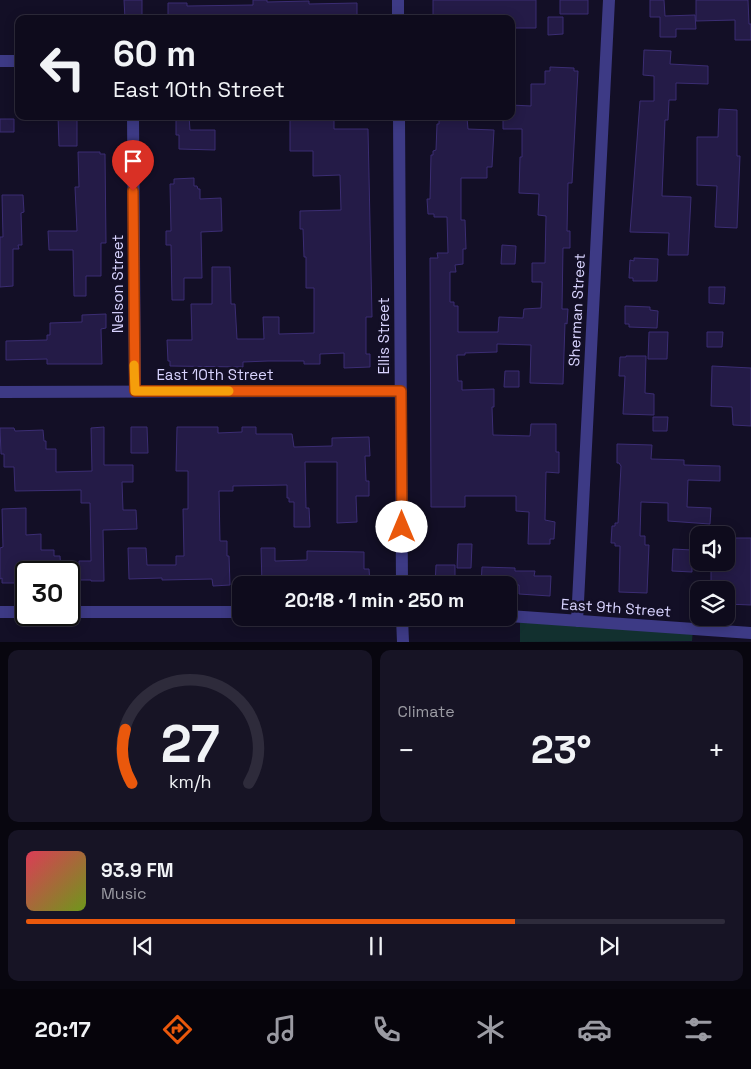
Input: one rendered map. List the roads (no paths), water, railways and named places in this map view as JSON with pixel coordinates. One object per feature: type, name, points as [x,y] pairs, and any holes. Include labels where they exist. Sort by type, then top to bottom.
[{"type":"street","points":[[398,0],[398,15]]},
{"type":"street","name":"Sherman Street","points":[[577,621],[609,0]]},
{"type":"street","points":[[0,61],[15,61]]},
{"type":"street","name":"Nelson Street","points":[[133,120],[135,391]]},
{"type":"street","name":"Ellis Street","points":[[399,120],[402,576]]},
{"type":"street","name":"East 10th Street","points":[[0,392],[401,391]]},
{"type":"street","points":[[0,612],[15,612]]},
{"type":"street","points":[[80,612],[232,612]]},
{"type":"street","name":"East 9th Street","points":[[517,617],[751,633]]},
{"type":"street","points":[[402,626],[403,642]]}]
